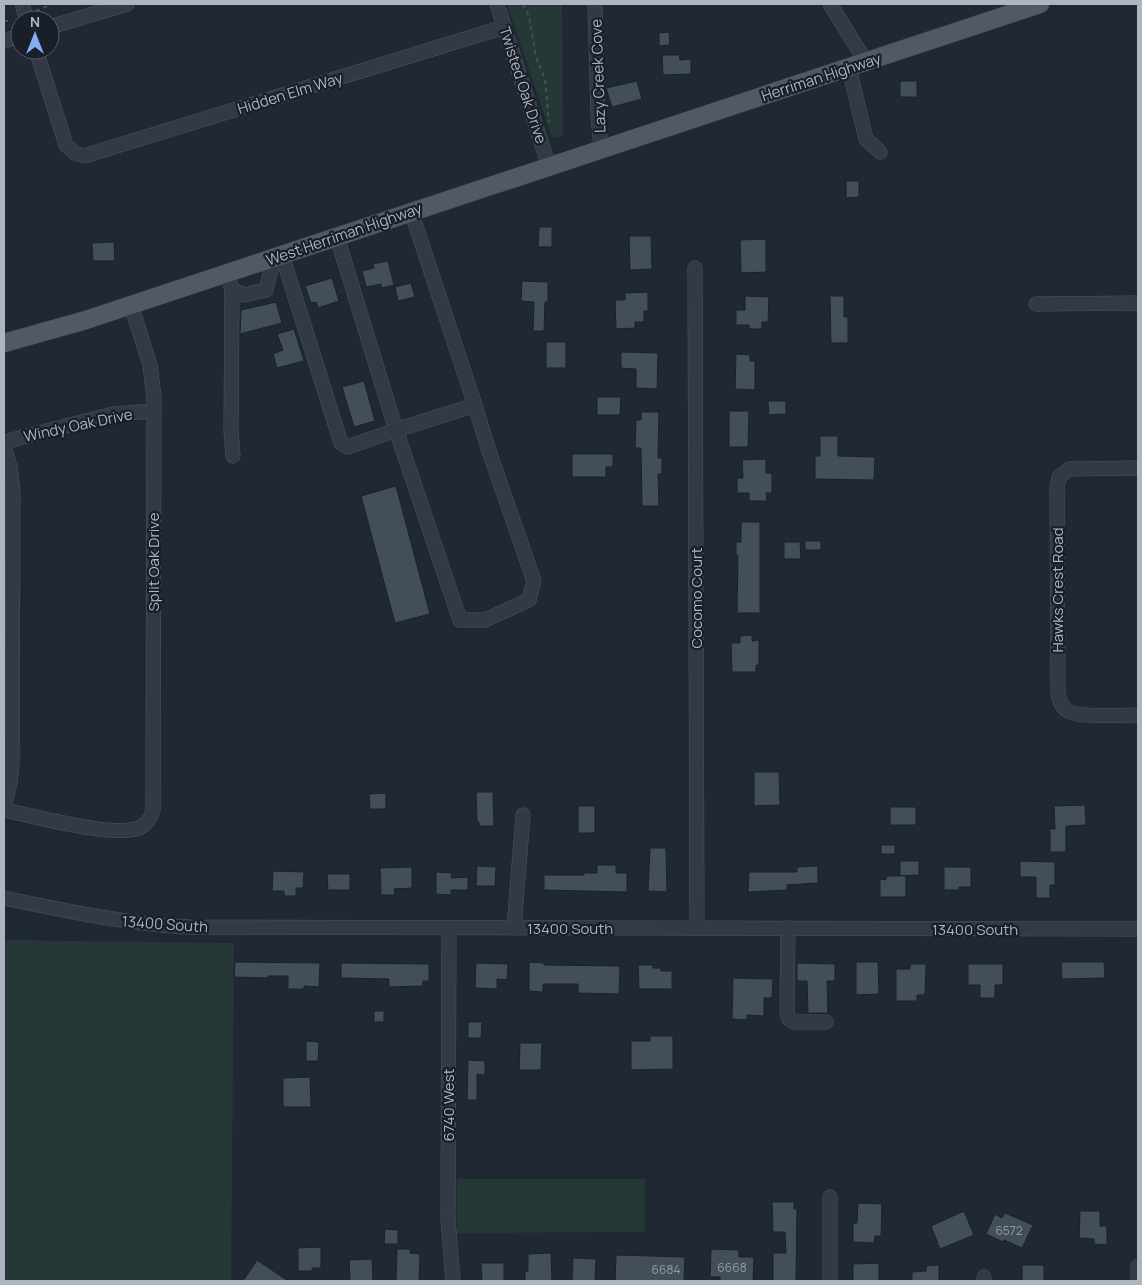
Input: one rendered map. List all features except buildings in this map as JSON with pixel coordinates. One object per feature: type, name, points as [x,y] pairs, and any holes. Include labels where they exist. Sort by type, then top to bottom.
[{"type":"main road","name":"Herriman Highway","points":[[601,148],[1040,4]]},
{"type":"main road","name":"West Herriman Highway","points":[[4,343],[86,320],[410,211],[549,167],[601,148]]},
{"type":"street","points":[[60,24],[126,4]]},
{"type":"street","name":"Twisted Oak Drive","points":[[497,4],[549,167]]},
{"type":"street","name":"Lazy Creek Cove","points":[[596,4],[598,116],[601,148]]},
{"type":"street","points":[[830,4],[866,62]]},
{"type":"street","name":"Hidden Elm Way","points":[[39,60],[64,140],[70,150],[84,156],[504,27]]},
{"type":"street","points":[[848,68],[866,139],[880,152]]},
{"type":"street","points":[[337,237],[396,430],[460,620],[484,620],[529,600],[534,581],[410,211]]},
{"type":"street","points":[[276,257],[341,443],[348,447],[469,407],[473,400]]},
{"type":"street","points":[[232,290],[244,295],[266,290],[276,257]]},
{"type":"street","name":"Cocomo Court","points":[[695,268],[697,928]]},
{"type":"street","points":[[227,273],[232,290],[231,431],[233,456]]},
{"type":"street","points":[[1036,304],[1138,303]]},
{"type":"street","name":"Split Oak Drive","points":[[4,809],[99,829],[139,828],[151,816],[153,804],[154,411],[150,365],[131,305]]},
{"type":"street","name":"Windy Oak Drive","points":[[4,442],[113,414],[154,411]]},
{"type":"street","points":[[4,446],[10,467],[13,491],[12,764],[4,809]]},
{"type":"street","name":"Hawks Crest Road","points":[[1138,468],[1073,468],[1062,473],[1057,487],[1058,697],[1064,708],[1078,715],[1138,715]]},
{"type":"street","points":[[514,928],[523,815]]},
{"type":"street","name":"13400 South","points":[[4,898],[105,919],[167,926],[227,928],[1138,929]]},
{"type":"street","name":"6740 West","points":[[450,928],[448,1219],[453,1281]]},
{"type":"street","points":[[788,928],[787,1012],[789,1019],[794,1022],[826,1022]]},
{"type":"street","points":[[830,1197],[830,1281]]},
{"type":"street","points":[[1138,1266],[1138,1281]]},
{"type":"path","points":[[523,4],[529,16],[536,57],[545,79],[549,124]]},
{"type":"shaded area","points":[[507,4],[562,4],[563,136],[552,138]]},
{"type":"shaded area","points":[[4,940],[234,943],[231,1281],[4,1281]]},
{"type":"shaded area","points":[[457,1179],[645,1179],[645,1232],[457,1233]]}]
